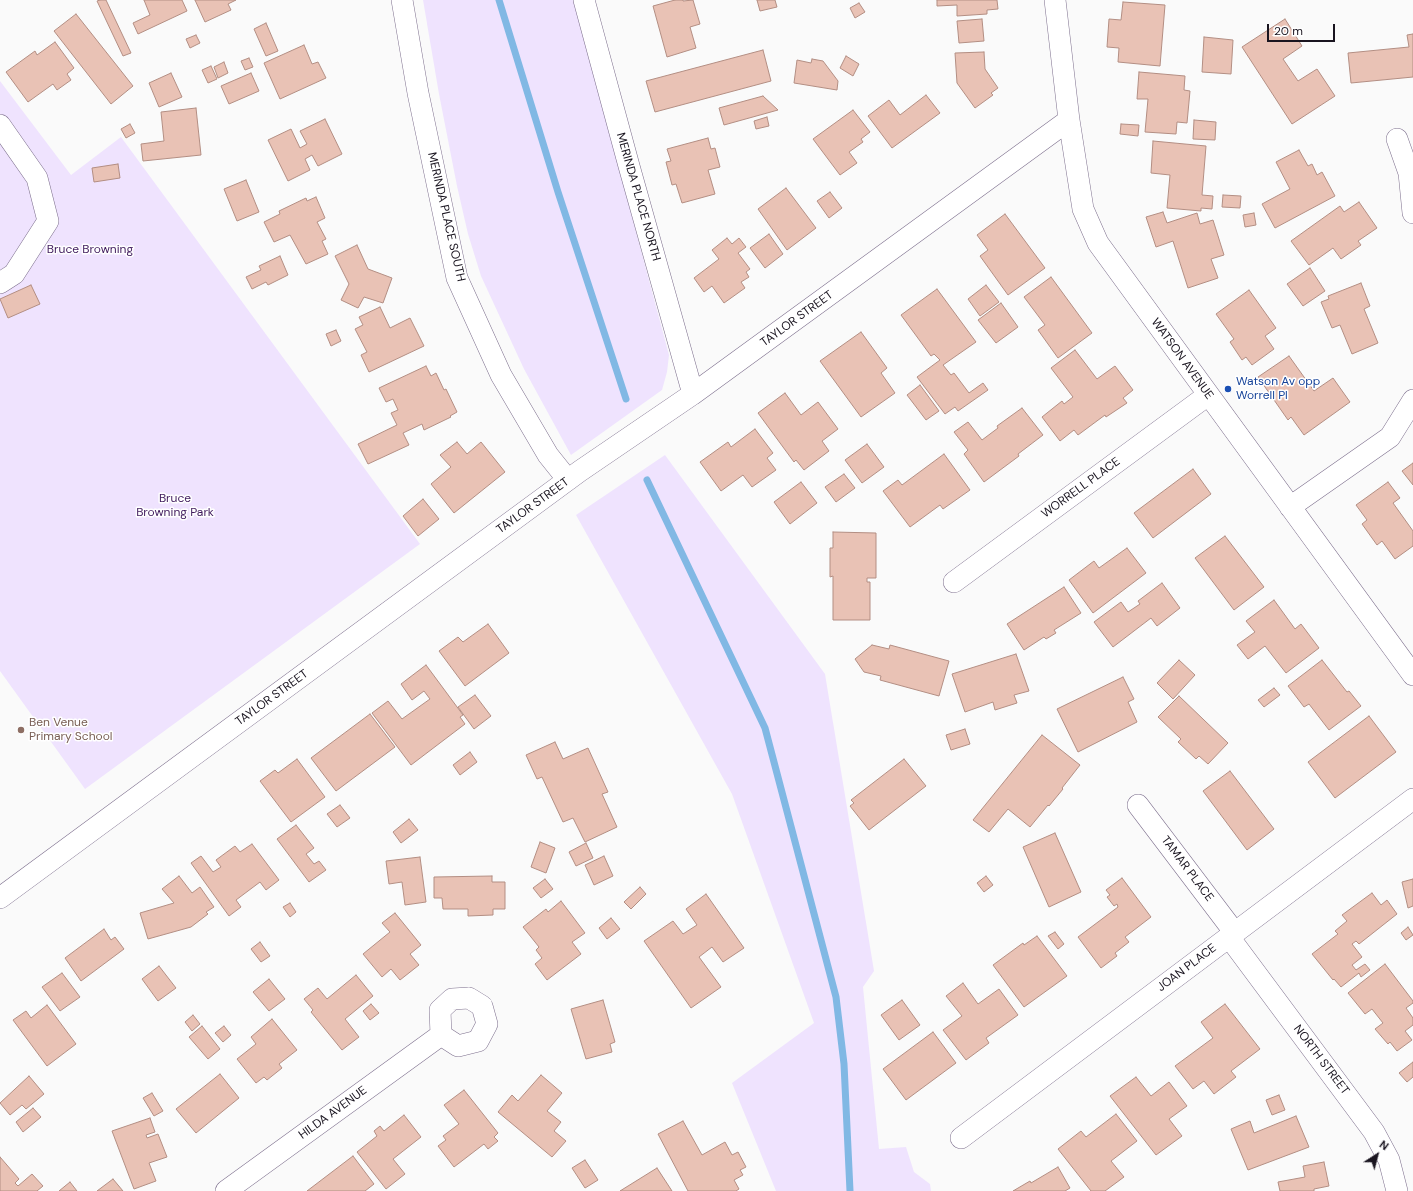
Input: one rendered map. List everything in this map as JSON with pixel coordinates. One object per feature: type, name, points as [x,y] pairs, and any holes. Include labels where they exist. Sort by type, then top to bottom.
[{"type":"street","name":"MERINDA PLACE SOUTH","points":[[402,0],[418,93],[458,278],[501,375],[548,455],[568,480]]},
{"type":"street","name":"MERINDA PLACE NORTH","points":[[584,0],[693,394]]},
{"type":"street","name":"WATSON AVENUE","points":[[1055,0],[1069,120],[1083,209],[1098,243],[1413,675]]},
{"type":"street","name":"TAYLOR STREET","points":[[0,898],[568,480],[693,394],[1069,120]]},
{"type":"street","points":[[0,126],[37,178],[48,221],[14,274],[0,283]]},
{"type":"street","points":[[1397,139],[1409,173],[1413,213]]},
{"type":"street","name":"WORRELL PLACE","points":[[954,582],[1208,395]]},
{"type":"street","points":[[1290,507],[1390,437],[1413,400]]},
{"type":"street","name":"JOAN PLACE","points":[[961,1138],[1413,799]]},
{"type":"street","name":"TAMAR PLACE","points":[[1138,805],[1232,935]]},
{"type":"street","name":"NORTH STREET","points":[[1232,935],[1374,1132],[1388,1160],[1397,1191]]},
{"type":"street","name":"HILDA AVENUE","points":[[226,1191],[441,1035]]},
{"type":"green space","points":[[423,0],[574,0],[669,355],[667,372],[662,390],[571,455],[524,369],[481,276],[468,234],[457,186]]},
{"type":"green space","name":"Bruce Browning Park","points":[[0,81],[71,175],[121,137],[420,544],[85,789],[0,671]]},
{"type":"green space","points":[[665,455],[825,674],[874,971],[863,987],[879,1149],[906,1147],[914,1172],[930,1184],[931,1191],[776,1191],[732,1083],[814,1023],[732,794],[576,515]]},
{"type":"building","points":[[106,0],[131,53],[123,56],[97,1]]},
{"type":"building","points":[[144,0],[182,0],[187,11],[138,34],[133,23],[150,15]]},
{"type":"building","points":[[195,0],[236,0],[228,4],[231,10],[205,22]]},
{"type":"building","points":[[675,0],[693,0],[700,24],[690,27],[696,48],[667,57],[653,6]]},
{"type":"building","points":[[757,0],[775,0],[777,7],[760,11]]},
{"type":"building","points":[[937,0],[997,0],[998,9],[987,10],[987,14],[957,16],[957,5],[937,6]]},
{"type":"building","points":[[1123,2],[1165,5],[1160,66],[1118,62],[1119,48],[1107,47],[1109,19],[1121,20]]},
{"type":"building","points":[[859,3],[865,12],[855,18],[850,8]]},
{"type":"building","points":[[76,14],[133,86],[111,104],[54,31]]},
{"type":"building","points":[[982,19],[984,41],[959,43],[957,21]]},
{"type":"building","points":[[1285,19],[1302,46],[1283,59],[1298,81],[1317,69],[1335,96],[1292,124],[1242,47]]},
{"type":"building","points":[[266,23],[278,51],[266,56],[254,29]]},
{"type":"building","points":[[1413,34],[1413,77],[1351,83],[1348,53],[1409,47],[1407,35]]},
{"type":"building","points":[[196,35],[200,43],[190,48],[186,39]]},
{"type":"building","points":[[1204,37],[1233,40],[1231,74],[1202,72]]},
{"type":"building","points":[[55,42],[74,68],[67,74],[71,80],[57,90],[53,84],[28,102],[6,72],[35,51],[37,55]]},
{"type":"building","points":[[304,45],[312,64],[318,62],[326,78],[280,99],[264,63]]},
{"type":"building","points":[[763,50],[771,81],[655,112],[646,81]]},
{"type":"building","points":[[984,52],[985,69],[998,88],[991,93],[993,95],[975,108],[957,83],[955,53]]},
{"type":"building","points":[[846,56],[859,64],[853,76],[840,68]]},
{"type":"building","points":[[249,58],[253,67],[245,70],[241,61]]},
{"type":"building","points":[[812,59],[823,61],[838,81],[837,90],[794,83],[797,60],[811,63]]},
{"type":"building","points":[[224,62],[228,73],[218,78],[214,67]]},
{"type":"building","points":[[211,66],[217,79],[208,83],[202,70]]},
{"type":"building","points":[[1139,72],[1185,76],[1184,90],[1190,91],[1187,123],[1177,122],[1176,134],[1145,132],[1148,99],[1137,99]]},
{"type":"building","points":[[171,73],[182,97],[159,107],[149,83]]},
{"type":"building","points":[[251,73],[259,91],[229,104],[221,86]]},
{"type":"building","points":[[926,95],[940,113],[892,148],[868,116],[889,100],[900,115]]},
{"type":"building","points":[[763,96],[778,110],[724,125],[719,108]]},
{"type":"building","points":[[196,108],[201,155],[143,161],[141,144],[164,141],[161,112]]},
{"type":"building","points":[[853,110],[870,132],[861,139],[863,142],[849,152],[857,163],[840,175],[813,139]]},
{"type":"building","points":[[767,117],[769,126],[756,129],[754,121]]},
{"type":"building","points":[[325,119],[342,154],[318,166],[312,155],[305,159],[310,170],[288,181],[268,140],[291,129],[300,148],[307,144],[300,131]]},
{"type":"building","points":[[1194,120],[1216,122],[1215,140],[1193,139]]},
{"type":"building","points":[[130,124],[135,133],[126,138],[121,129]]},
{"type":"building","points":[[1121,124],[1139,125],[1138,136],[1120,134]]},
{"type":"building","points":[[708,138],[711,149],[715,148],[720,167],[708,170],[715,194],[682,203],[676,184],[672,185],[666,162],[671,161],[667,149]]},
{"type":"building","points":[[1153,141],[1206,146],[1202,195],[1213,196],[1212,209],[1201,208],[1201,211],[1167,208],[1170,175],[1151,173]]},
{"type":"building","points":[[1299,150],[1308,166],[1312,164],[1317,175],[1322,172],[1335,196],[1275,228],[1262,204],[1290,189],[1276,162]]},
{"type":"building","points":[[118,164],[120,178],[94,182],[92,168]]},
{"type":"building","points":[[246,180],[259,212],[237,221],[224,189]]},
{"type":"building","points":[[786,188],[816,228],[787,250],[758,209]]},
{"type":"building","points":[[830,192],[842,208],[829,218],[817,201]]},
{"type":"building","points":[[1223,195],[1241,196],[1240,208],[1222,207]]},
{"type":"building","points":[[316,197],[325,218],[317,222],[326,239],[322,241],[328,254],[306,264],[290,235],[274,242],[264,222],[280,214],[279,211],[306,198],[307,201]]},
{"type":"building","points":[[1359,202],[1377,228],[1358,241],[1361,245],[1341,259],[1333,248],[1309,265],[1291,241],[1340,206],[1344,212]]},
{"type":"building","points":[[1163,212],[1167,223],[1197,213],[1200,224],[1213,220],[1224,255],[1211,259],[1218,278],[1188,288],[1173,241],[1156,247],[1146,217]]},
{"type":"building","points":[[1254,213],[1256,225],[1245,227],[1243,215]]},
{"type":"building","points":[[1005,214],[1045,268],[1008,295],[980,256],[988,250],[977,235]]},
{"type":"building","points":[[769,234],[783,254],[765,268],[750,248]]},
{"type":"building","points":[[727,238],[732,244],[739,238],[746,247],[738,253],[750,269],[746,272],[749,277],[741,282],[745,288],[724,303],[712,286],[704,292],[694,278],[719,259],[712,250]]},
{"type":"building","points":[[357,245],[368,269],[392,278],[383,303],[364,297],[358,308],[341,300],[349,284],[335,256]]},
{"type":"building","points":[[280,256],[288,275],[268,285],[266,282],[252,289],[246,277],[261,270],[259,266]]},
{"type":"building","points":[[1310,268],[1325,291],[1303,306],[1287,284]]},
{"type":"building","points":[[1051,277],[1092,333],[1058,358],[1038,330],[1045,325],[1024,297]]},
{"type":"building","points":[[1361,283],[1370,306],[1364,309],[1378,343],[1352,354],[1340,325],[1332,328],[1321,302],[1329,299],[1328,296]]},
{"type":"building","points":[[31,285],[40,304],[8,318],[0,299]]},
{"type":"building","points":[[986,285],[999,302],[980,316],[968,299]]},
{"type":"building","points":[[937,289],[976,342],[943,365],[951,375],[954,373],[969,393],[983,383],[988,390],[958,411],[955,407],[945,414],[917,377],[940,360],[934,354],[931,356],[901,315]]},
{"type":"building","points":[[1249,290],[1276,328],[1265,336],[1274,349],[1252,365],[1246,357],[1242,360],[1230,342],[1234,339],[1216,314]]},
{"type":"building","points":[[1001,303],[1018,327],[996,343],[978,320]]},
{"type":"building","points":[[380,307],[390,328],[410,318],[424,346],[369,372],[361,355],[367,352],[355,329],[363,325],[359,317]]},
{"type":"building","points":[[336,330],[341,341],[331,346],[326,334]]},
{"type":"building","points":[[861,332],[887,368],[881,373],[895,393],[861,417],[820,361]]},
{"type":"building","points":[[1075,350],[1097,379],[1115,366],[1133,390],[1123,398],[1127,403],[1106,417],[1105,415],[1078,435],[1074,430],[1060,441],[1042,417],[1062,401],[1064,404],[1073,397],[1051,368]]},
{"type":"building","points":[[1289,356],[1314,391],[1333,378],[1350,402],[1304,435],[1291,417],[1288,420],[1258,377]]},
{"type":"building","points":[[426,366],[431,376],[436,373],[444,390],[446,389],[457,412],[450,416],[451,417],[424,430],[422,424],[403,433],[409,445],[368,464],[358,444],[397,425],[391,413],[398,410],[393,399],[386,402],[379,388]]},
{"type":"building","points":[[920,385],[939,411],[926,420],[907,395]]},
{"type":"building","points":[[785,393],[801,415],[818,402],[838,429],[822,441],[829,451],[804,470],[796,460],[794,462],[758,413]]},
{"type":"building","points":[[1022,408],[1043,435],[1018,454],[1019,456],[984,482],[964,454],[968,450],[954,432],[968,422],[982,440],[998,428],[997,426]]},
{"type":"building","points":[[755,429],[773,453],[767,458],[776,470],[752,487],[743,475],[721,491],[700,462],[728,442],[731,447]]},
{"type":"building","points":[[457,442],[467,454],[481,442],[505,472],[454,513],[431,484],[451,467],[440,455]]},
{"type":"building","points":[[867,444],[884,467],[862,483],[845,460]]},
{"type":"building","points":[[944,454],[970,490],[943,509],[940,505],[910,527],[883,491],[898,480],[902,485]]},
{"type":"building","points":[[1413,463],[1413,485],[1402,471]]},
{"type":"building","points":[[1193,469],[1211,494],[1153,538],[1134,513]]},
{"type":"building","points":[[844,474],[855,488],[836,502],[825,487]]},
{"type":"building","points":[[801,482],[817,503],[790,524],[774,502]]},
{"type":"building","points":[[1388,482],[1400,498],[1393,503],[1413,531],[1413,546],[1395,559],[1382,541],[1377,545],[1362,524],[1367,520],[1356,505]]},
{"type":"building","points":[[423,499],[439,519],[418,536],[403,516]]},
{"type":"building","points":[[833,532],[876,533],[876,578],[867,578],[867,582],[870,582],[870,620],[833,620],[833,576],[830,577],[830,548],[833,548]]},
{"type":"building","points":[[1225,536],[1264,587],[1234,610],[1195,558]]},
{"type":"building","points":[[1127,548],[1146,573],[1093,613],[1069,580],[1094,561],[1099,568]]},
{"type":"building","points":[[1162,583],[1180,608],[1157,626],[1151,618],[1113,647],[1094,622],[1121,602],[1128,612],[1140,604],[1138,601]]},
{"type":"building","points":[[1064,587],[1081,613],[1054,630],[1056,633],[1046,639],[1044,637],[1024,650],[1007,624]]},
{"type":"building","points":[[1274,600],[1295,629],[1301,624],[1319,648],[1286,673],[1265,646],[1248,659],[1237,645],[1255,632],[1246,621]]},
{"type":"building","points":[[488,624],[509,653],[465,686],[439,651],[458,637],[463,642]]},
{"type":"building","points":[[872,645],[889,649],[890,645],[949,661],[939,696],[880,680],[881,676],[864,672],[855,659]]},
{"type":"building","points":[[1016,654],[1029,691],[1014,695],[1017,703],[995,710],[993,702],[965,712],[952,674]]},
{"type":"building","points":[[1179,660],[1195,675],[1173,699],[1157,683]]},
{"type":"building","points":[[1322,660],[1347,692],[1349,691],[1361,706],[1329,730],[1309,704],[1304,707],[1288,686]]},
{"type":"building","points":[[426,665],[463,715],[460,717],[465,724],[411,765],[372,713],[388,701],[402,719],[430,699],[424,691],[412,700],[401,684]]},
{"type":"building","points":[[1123,677],[1134,699],[1128,702],[1137,722],[1078,752],[1057,709]]},
{"type":"building","points":[[1274,688],[1280,695],[1264,707],[1258,700]]},
{"type":"building","points":[[475,695],[491,716],[474,729],[458,707]]},
{"type":"building","points":[[1179,696],[1228,743],[1208,764],[1199,756],[1196,759],[1178,742],[1181,739],[1158,717]]},
{"type":"building","points":[[370,714],[395,747],[336,791],[311,758]]},
{"type":"building","points":[[1369,716],[1396,752],[1335,798],[1308,762]]},
{"type":"building","points":[[965,729],[970,744],[951,750],[946,735]]},
{"type":"building","points":[[1042,735],[1080,765],[1062,788],[1063,789],[1030,827],[1008,809],[989,832],[973,820]]},
{"type":"building","points":[[555,742],[563,759],[588,748],[608,792],[602,794],[617,827],[585,842],[573,818],[563,822],[542,777],[537,779],[526,755]]},
{"type":"building","points":[[470,752],[477,762],[460,775],[453,765]]},
{"type":"building","points":[[297,759],[325,797],[291,822],[260,781],[275,770],[278,773]]},
{"type":"building","points":[[904,759],[926,786],[869,830],[850,806],[854,803],[851,800]]},
{"type":"building","points":[[1230,771],[1274,829],[1247,850],[1203,791]]},
{"type":"building","points":[[340,805],[350,818],[337,827],[327,814]]},
{"type":"building","points":[[409,819],[418,830],[401,843],[393,832]]},
{"type":"building","points":[[296,825],[314,848],[306,854],[314,864],[319,861],[326,870],[309,882],[277,839]]},
{"type":"building","points":[[1055,833],[1081,892],[1049,907],[1023,847]]},
{"type":"building","points":[[540,842],[555,848],[546,873],[531,867]]},
{"type":"building","points":[[586,843],[593,858],[576,866],[569,852]]},
{"type":"building","points":[[252,844],[279,880],[266,890],[260,882],[236,900],[241,907],[229,916],[191,863],[201,856],[213,872],[221,867],[216,860],[235,846],[240,852]]},
{"type":"building","points":[[604,856],[613,876],[594,885],[585,865]]},
{"type":"building","points":[[420,857],[426,902],[405,905],[402,882],[389,884],[386,861]]},
{"type":"building","points":[[179,876],[192,893],[200,887],[214,907],[206,912],[208,914],[191,927],[148,939],[140,913],[174,903],[162,889]]},
{"type":"building","points":[[492,876],[492,882],[505,882],[505,909],[493,909],[493,915],[468,916],[468,909],[443,909],[442,898],[434,898],[434,877]]},
{"type":"building","points":[[986,876],[993,885],[984,892],[977,883]]},
{"type":"building","points":[[1122,878],[1151,917],[1125,937],[1129,942],[1115,953],[1117,956],[1101,968],[1078,937],[1118,907],[1117,904],[1114,906],[1107,897],[1110,895],[1106,890]]},
{"type":"building","points":[[545,879],[553,889],[541,898],[533,888]]},
{"type":"building","points":[[1413,879],[1413,906],[1408,908],[1402,882]]},
{"type":"building","points":[[640,887],[646,894],[631,909],[624,902]]},
{"type":"building","points":[[1372,893],[1381,905],[1387,900],[1397,914],[1359,944],[1356,941],[1352,944],[1362,957],[1352,965],[1356,970],[1365,964],[1370,970],[1361,977],[1359,973],[1341,987],[1334,979],[1333,980],[1312,954],[1338,934],[1335,931],[1347,921],[1342,915]]},
{"type":"building","points":[[706,894],[744,948],[723,962],[712,947],[699,957],[721,987],[691,1008],[644,941],[673,921],[683,934],[697,925],[686,909]]},
{"type":"building","points":[[561,901],[585,933],[572,942],[581,954],[547,980],[535,964],[542,958],[536,950],[539,947],[523,927],[546,909],[548,912]]},
{"type":"building","points":[[290,903],[296,912],[290,917],[283,907]]},
{"type":"building","points":[[395,913],[421,945],[410,954],[419,965],[400,980],[391,969],[382,977],[363,954],[390,932],[382,923]]},
{"type":"building","points":[[611,918],[620,929],[607,939],[599,928]]},
{"type":"building","points":[[1408,927],[1413,935],[1406,940],[1401,933]]},
{"type":"building","points":[[104,929],[111,940],[115,937],[124,949],[81,981],[65,958]]},
{"type":"building","points":[[1055,932],[1064,944],[1058,949],[1048,936]]},
{"type":"building","points":[[1037,936],[1067,976],[1024,1007],[993,965],[1023,943],[1024,945]]},
{"type":"building","points":[[260,942],[270,956],[261,962],[251,949]]},
{"type":"building","points":[[1385,964],[1413,1001],[1413,1003],[1406,1008],[1413,1018],[1413,1025],[1405,1031],[1412,1040],[1397,1051],[1390,1042],[1388,1044],[1375,1029],[1383,1023],[1372,1009],[1365,1014],[1348,993]]},
{"type":"building","points":[[159,966],[176,988],[158,1001],[142,979]]},
{"type":"building","points":[[62,973],[80,997],[60,1011],[42,987]]},
{"type":"building","points":[[356,975],[373,996],[345,1019],[359,1037],[342,1050],[311,1012],[313,1010],[304,999],[318,988],[327,999]]},
{"type":"building","points":[[269,979],[285,999],[269,1011],[253,992]]},
{"type":"building","points":[[963,983],[978,1004],[999,989],[1018,1015],[986,1038],[989,1043],[966,1060],[943,1030],[962,1016],[946,996]]},
{"type":"building","points":[[603,1000],[615,1042],[610,1044],[612,1052],[586,1059],[571,1009]]},
{"type":"building","points":[[902,1000],[920,1025],[899,1040],[881,1015]]},
{"type":"building","points":[[371,1004],[379,1013],[370,1020],[363,1011]]},
{"type":"building","points":[[1225,1004],[1260,1049],[1231,1071],[1236,1077],[1214,1094],[1204,1081],[1193,1089],[1175,1066],[1213,1038],[1201,1022]]},
{"type":"building","points":[[47,1005],[76,1044],[47,1066],[13,1020],[26,1011],[31,1018]]},
{"type":"building","points":[[193,1015],[200,1024],[192,1031],[185,1022]]},
{"type":"building","points":[[272,1019],[297,1050],[279,1064],[282,1068],[267,1080],[264,1077],[256,1083],[237,1059],[256,1044],[251,1037]]},
{"type":"building","points":[[202,1026],[220,1049],[208,1059],[189,1037]]},
{"type":"building","points":[[224,1026],[231,1035],[223,1042],[215,1033]]},
{"type":"building","points":[[933,1032],[956,1063],[906,1100],[883,1069]]},
{"type":"building","points":[[1413,1062],[1413,1077],[1407,1082],[1399,1073]]},
{"type":"building","points":[[220,1074],[239,1098],[196,1133],[176,1109]]},
{"type":"building","points":[[541,1075],[562,1093],[547,1111],[561,1122],[554,1131],[566,1141],[552,1157],[498,1112],[512,1095],[518,1101]]},
{"type":"building","points":[[29,1076],[44,1094],[26,1109],[22,1105],[10,1115],[0,1103]]},
{"type":"building","points":[[1136,1077],[1151,1096],[1169,1082],[1187,1106],[1169,1119],[1182,1136],[1156,1155],[1110,1096]]},
{"type":"building","points":[[464,1090],[498,1133],[494,1137],[498,1141],[488,1149],[484,1144],[454,1167],[438,1146],[446,1140],[443,1136],[459,1124],[444,1105]]},
{"type":"building","points":[[152,1093],[163,1111],[154,1116],[143,1098]]},
{"type":"building","points":[[1279,1095],[1285,1110],[1272,1115],[1266,1100]]},
{"type":"building","points":[[33,1108],[41,1117],[23,1132],[16,1122]]},
{"type":"building","points":[[1116,1114],[1137,1141],[1111,1161],[1124,1177],[1105,1191],[1091,1191],[1058,1149],[1081,1131],[1086,1137]]},
{"type":"building","points":[[404,1115],[421,1137],[393,1159],[405,1174],[386,1189],[357,1152],[377,1136],[374,1131],[380,1126],[384,1131]]},
{"type":"building","points":[[1296,1116],[1309,1147],[1248,1170],[1231,1129],[1250,1121],[1254,1133]]},
{"type":"building","points":[[150,1118],[155,1132],[146,1135],[147,1138],[158,1134],[167,1157],[149,1163],[156,1181],[134,1189],[112,1131]]},
{"type":"building","points":[[683,1121],[702,1155],[725,1142],[732,1155],[738,1152],[746,1167],[740,1170],[743,1175],[734,1180],[739,1189],[736,1191],[688,1191],[658,1134]]},
{"type":"building","points":[[353,1156],[374,1184],[365,1191],[307,1191]]},
{"type":"building","points":[[0,1157],[19,1179],[15,1183],[18,1186],[32,1174],[43,1186],[37,1191],[0,1191]]},
{"type":"building","points":[[585,1160],[598,1180],[585,1188],[572,1168]]},
{"type":"building","points":[[1324,1162],[1329,1186],[1314,1189],[1314,1191],[1280,1191],[1278,1182],[1305,1177],[1303,1166]]},
{"type":"building","points":[[1058,1167],[1070,1188],[1065,1191],[1013,1191],[1030,1181],[1031,1183]]},
{"type":"building","points":[[657,1168],[672,1191],[620,1191]]},
{"type":"building","points":[[113,1179],[123,1191],[97,1191]]},
{"type":"building","points":[[70,1182],[77,1191],[59,1191]]},
{"type":"waterway","points":[[499,0],[558,192],[626,399]]},
{"type":"waterway","points":[[647,480],[765,728],[836,997],[844,1064],[850,1191]]},
{"type":"place","name":"Watson Av opp Worrell Pl","points":[[1228,389]]},
{"type":"place","name":"Ben Venue Primary School","points":[[21,730]]},
{"type":"park label","name":"Bruce Browning","points":[[90,250]]}]
